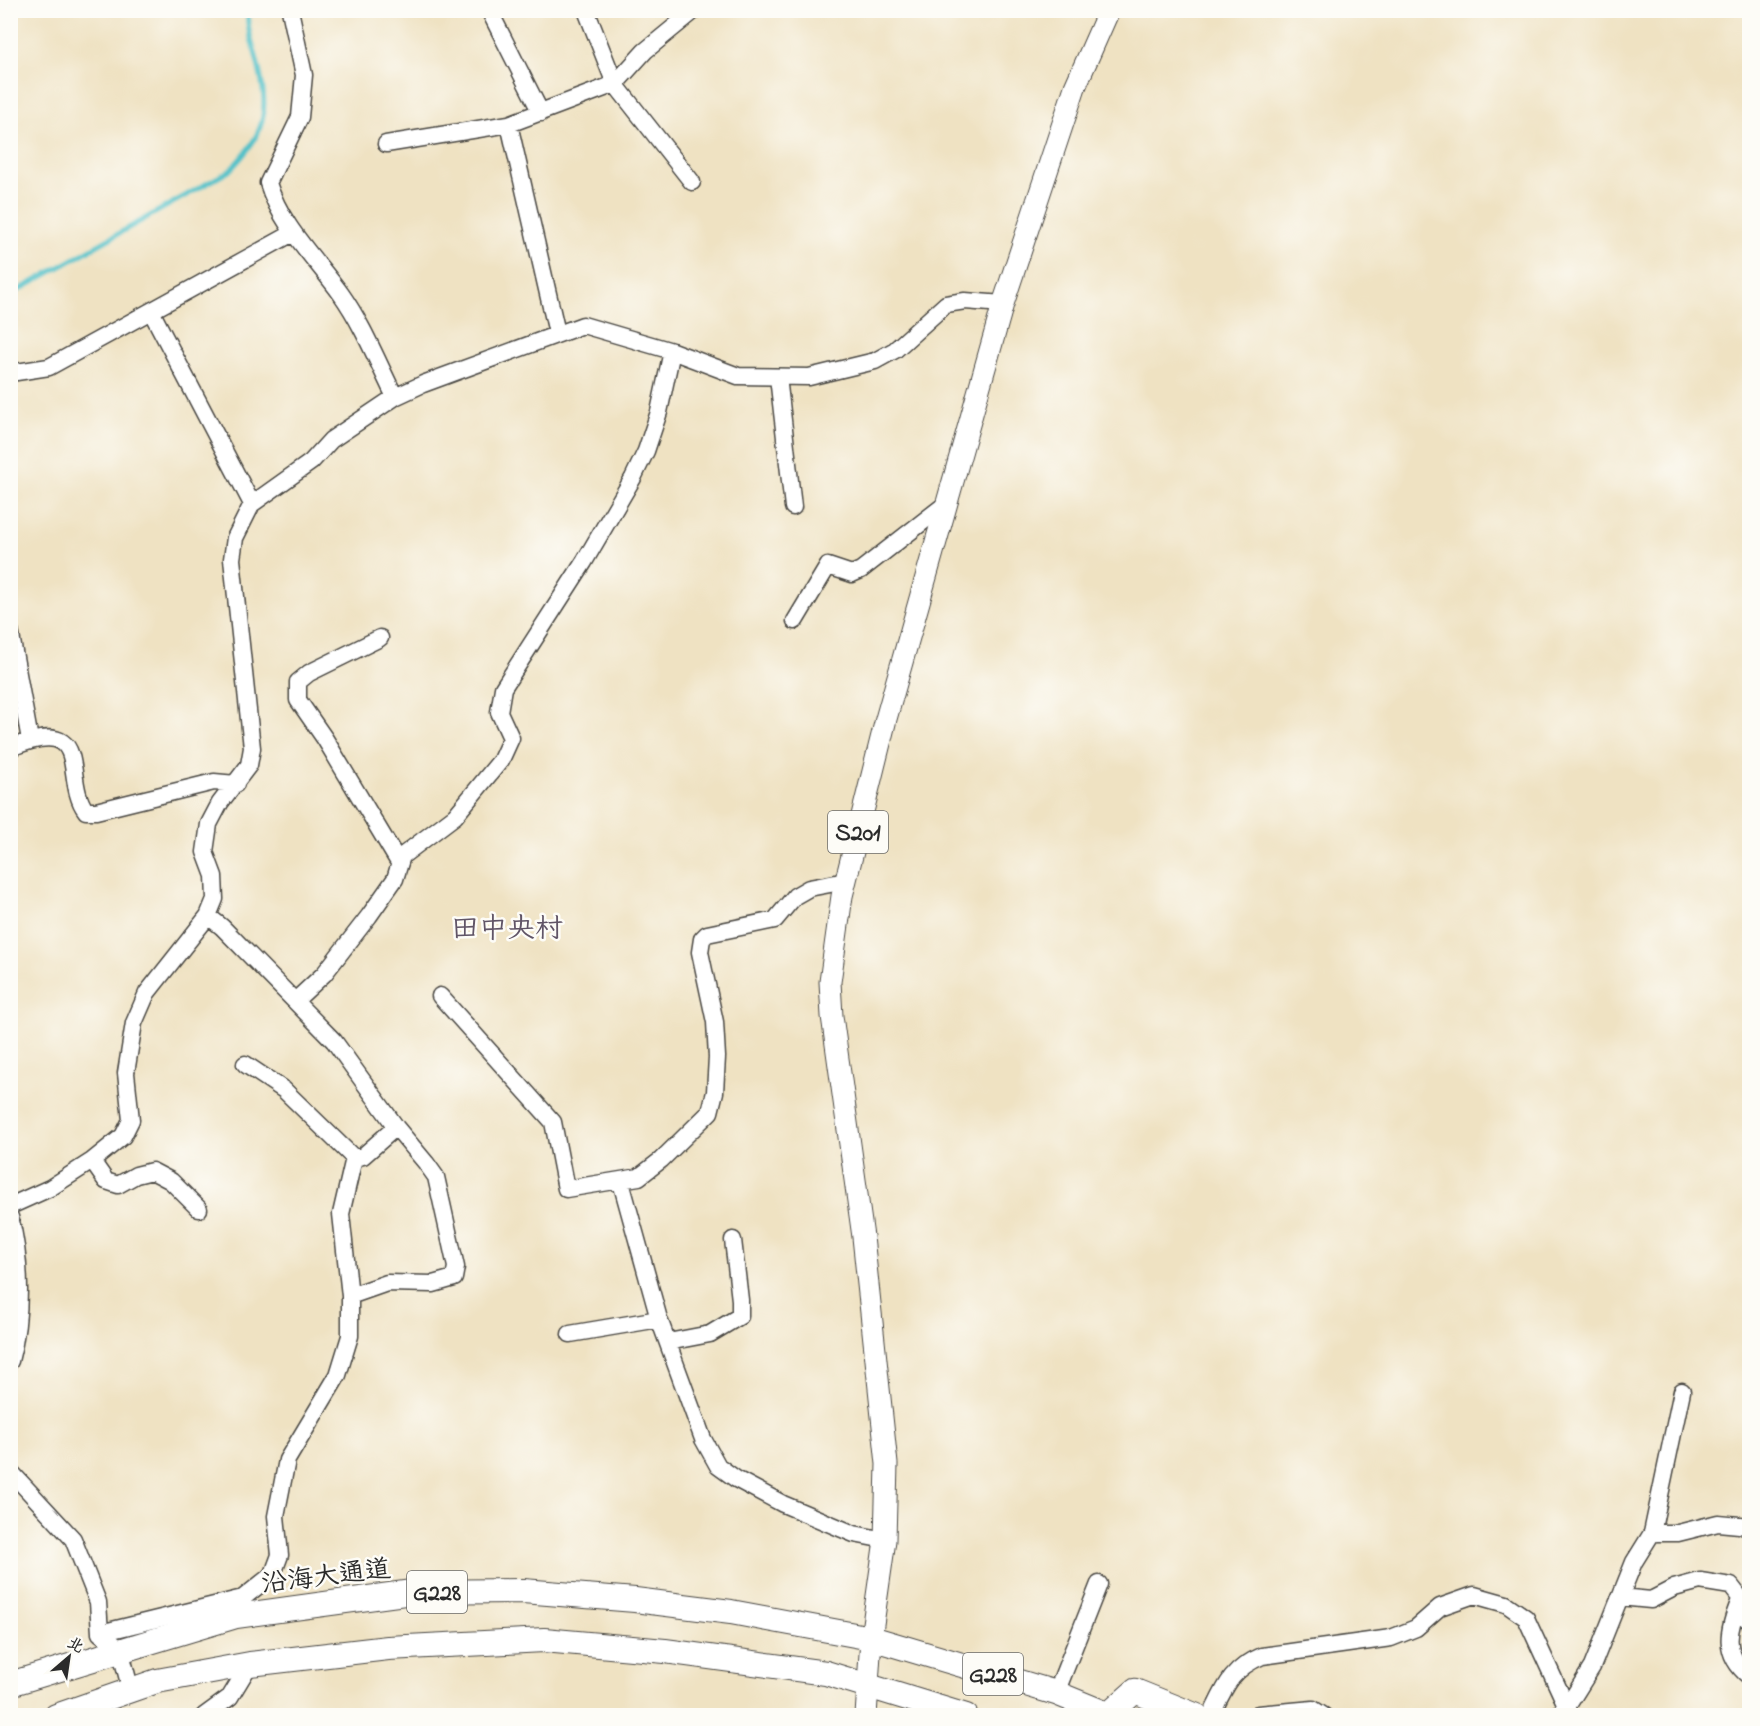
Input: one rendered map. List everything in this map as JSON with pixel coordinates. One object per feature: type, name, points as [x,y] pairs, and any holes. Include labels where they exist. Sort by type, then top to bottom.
[{"type":"highway","name":"沿海大通道","points":[[10,1684],[120,1649],[239,1607],[412,1592],[523,1591],[634,1600],[731,1612],[871,1638]]},
{"type":"highway","name":"G228","points":[[871,1638],[1056,1693],[1111,1715]]},
{"type":"highway","name":"G228","points":[[56,1716],[157,1681],[250,1664],[388,1648],[544,1640],[665,1651],[826,1673],[966,1716]]},
{"type":"highway","points":[[1111,1715],[1136,1691],[1197,1716]]},
{"type":"main road","name":"S201","points":[[869,1685],[871,1638],[885,1540],[887,1464],[863,1237],[832,1016],[830,982],[833,950],[846,881],[886,719],[1003,304],[1071,97],[1109,10]]},
{"type":"main road","points":[[866,1716],[869,1685]]},
{"type":"street","points":[[290,10],[304,75],[300,117],[268,183],[274,203],[293,232],[343,296],[395,397]]},
{"type":"street","points":[[489,10],[541,113]]},
{"type":"street","points":[[586,10],[615,84],[692,182]]},
{"type":"street","points":[[386,144],[509,124],[615,84],[645,51],[695,10]]},
{"type":"street","points":[[509,124],[557,333]]},
{"type":"street","points":[[10,374],[49,367],[152,313],[293,232]]},
{"type":"street","points":[[10,1206],[51,1188],[92,1161],[123,1136],[132,1120],[127,1059],[134,1023],[147,993],[208,916],[215,898],[214,876],[205,852],[209,824],[220,803],[249,765],[252,748],[232,559],[235,538],[252,504],[311,462],[331,440],[395,397],[423,384],[583,325],[672,351],[738,375],[809,377],[875,361],[895,350],[946,304],[965,301],[1003,304]]},
{"type":"street","points":[[152,313],[252,504]]},
{"type":"street","points":[[398,861],[455,816],[501,760],[511,738],[500,712],[504,688],[584,562],[633,478],[646,451],[659,412],[672,351]]},
{"type":"street","points":[[777,377],[793,507]]},
{"type":"street","points":[[795,621],[828,566],[852,574],[861,570],[947,503]]},
{"type":"street","points":[[10,630],[30,740]]},
{"type":"street","points":[[295,1001],[324,974],[369,916],[395,879],[398,861],[325,739],[298,700],[298,682],[309,673],[381,638]]},
{"type":"street","points":[[10,748],[30,740],[57,740],[64,744],[74,757],[80,802],[86,811],[96,811],[214,782],[236,784]]},
{"type":"street","points":[[441,996],[553,1122],[566,1189],[621,1182],[639,1177],[661,1160],[710,1112],[715,1092],[715,1022],[700,952],[702,939],[706,934],[775,920],[795,896],[809,888],[846,881]]},
{"type":"street","points":[[208,916],[222,927],[334,1041],[436,1178],[456,1267],[454,1278],[434,1284],[387,1283],[351,1296]]},
{"type":"street","points":[[245,1064],[284,1090],[354,1158]]},
{"type":"street","points":[[354,1158],[363,1156],[396,1127]]},
{"type":"street","points":[[100,1633],[239,1607],[273,1574],[280,1555],[276,1516],[287,1460],[338,1375],[350,1336],[351,1296],[341,1214],[354,1158]]},
{"type":"street","points":[[92,1161],[106,1181],[118,1185],[136,1175],[152,1171],[171,1181],[199,1209]]},
{"type":"street","points":[[621,1182],[659,1319],[703,1439],[718,1466],[736,1479],[783,1504],[854,1534],[885,1540]]},
{"type":"street","points":[[10,1217],[19,1264],[17,1337],[10,1361]]},
{"type":"street","points":[[668,1342],[710,1334],[740,1316],[733,1240]]},
{"type":"street","points":[[570,1334],[659,1319]]},
{"type":"street","points":[[1564,1713],[1592,1667],[1634,1562],[1652,1533],[1682,1392]]},
{"type":"street","points":[[10,1471],[73,1539],[98,1602],[100,1633],[120,1649],[131,1690]]},
{"type":"street","points":[[1652,1533],[1678,1533],[1718,1523],[1749,1526]]},
{"type":"street","points":[[1620,1597],[1651,1600],[1674,1588],[1700,1581],[1731,1586],[1741,1599],[1742,1614],[1749,1622]]},
{"type":"street","points":[[1056,1693],[1099,1584]]},
{"type":"street","points":[[1211,1716],[1231,1676],[1245,1663],[1262,1656],[1391,1638],[1416,1628],[1440,1607],[1474,1595],[1506,1604],[1526,1618],[1564,1713]]},
{"type":"street","points":[[1741,1599],[1729,1627],[1730,1646],[1738,1667],[1749,1677]]},
{"type":"street","points":[[204,1716],[230,1697],[250,1664]]},
{"type":"street","points":[[1258,1714],[1313,1709],[1324,1716]]},
{"type":"waterway","points":[[10,295],[229,171],[242,157],[258,132],[264,106],[260,75],[249,28],[248,10]]},
{"type":"district","name":"田中央村","points":[[507,927]]}]
